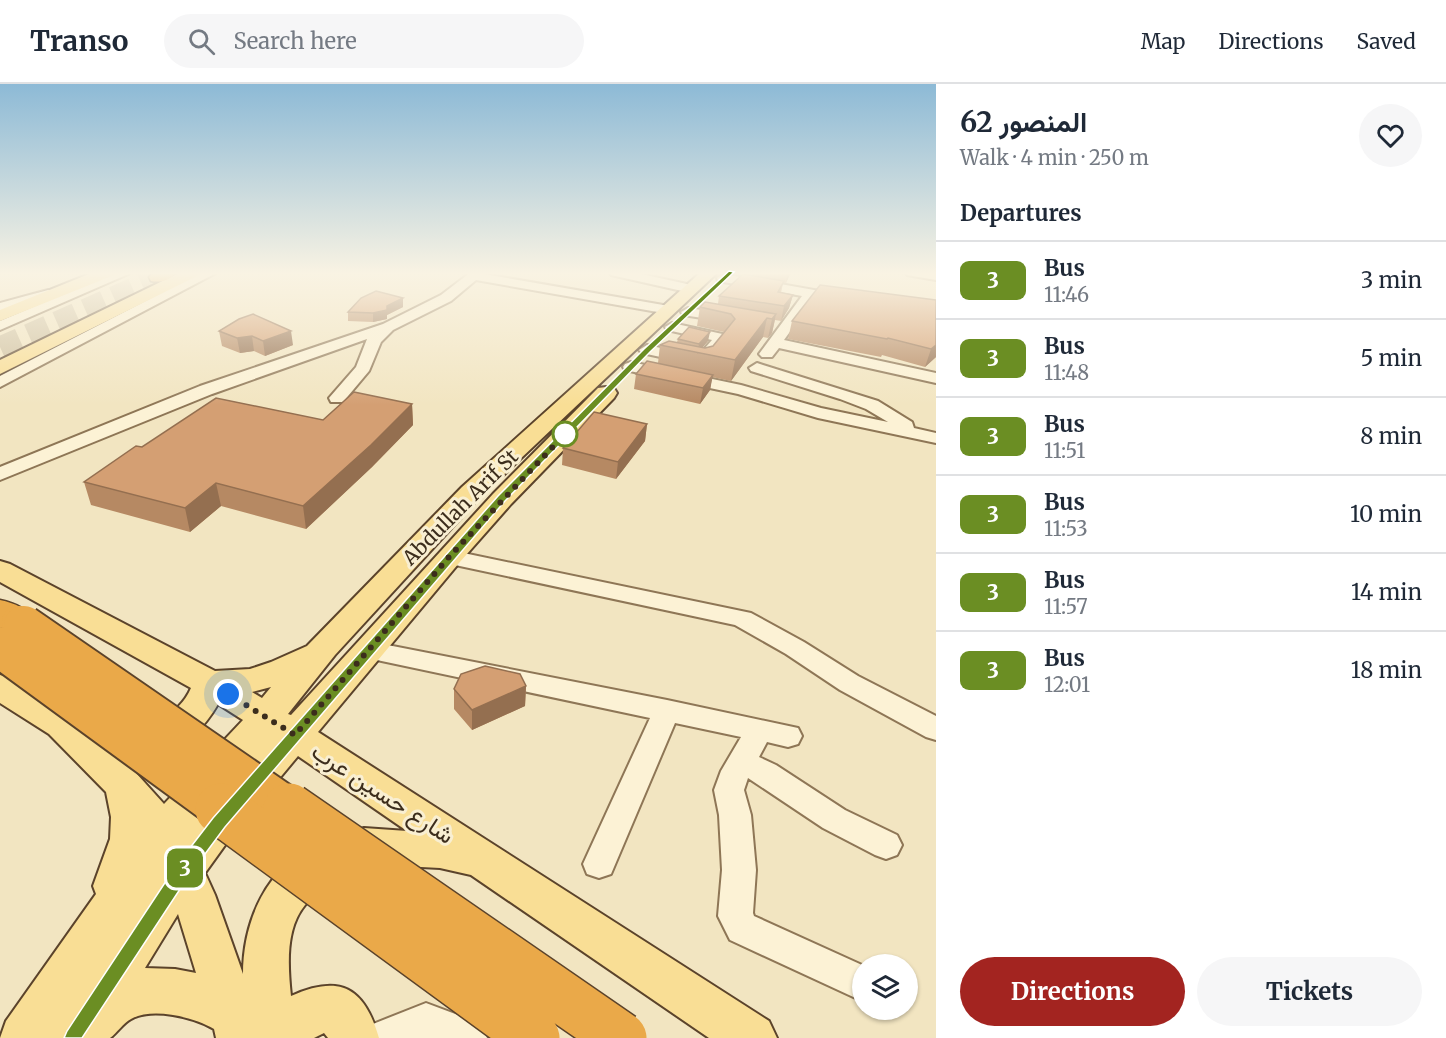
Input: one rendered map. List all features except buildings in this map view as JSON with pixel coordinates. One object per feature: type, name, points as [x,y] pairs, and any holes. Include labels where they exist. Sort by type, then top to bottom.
[{"type":"highway","points":[[6,627],[534,1038]]},
{"type":"highway","points":[[6,627],[621,1038]]},
{"type":"main road","points":[[0,368],[104,317]]},
{"type":"main road","name":"Abdullah Arif St","points":[[86,949],[164,832],[228,762],[280,726],[324,647],[471,492],[668,317]]},
{"type":"main road","points":[[75,1038],[182,871],[219,822],[280,726],[367,650],[502,499],[639,358],[675,317]]},
{"type":"main road","name":"شارع حسين عرب","points":[[0,570],[210,683],[280,726],[752,1038]]},
{"type":"main road","points":[[0,687],[62,725],[95,742],[129,748],[150,746],[182,728],[202,705],[210,683],[242,684],[276,675],[324,647]]},
{"type":"main road","points":[[62,725],[123,784],[164,832],[194,895],[236,1025]]},
{"type":"main road","points":[[23,1038],[86,949],[128,855],[133,819],[123,784]]},
{"type":"main road","points":[[273,1038],[264,968],[274,921],[287,895],[325,857],[364,846],[440,850],[483,860]]},
{"type":"main road","points":[[75,1038],[114,1001],[143,991],[175,992],[209,999],[236,1025]]},
{"type":"main road","points":[[284,1038],[291,1027],[306,1013],[318,1008],[334,1008],[351,1028],[354,1038]]},
{"type":"street","points":[[0,326],[27,317]]},
{"type":"street","points":[[0,382],[126,317]]},
{"type":"street","points":[[0,474],[206,390],[388,327],[409,317]]},
{"type":"street","points":[[639,358],[702,361],[722,338],[713,317]]},
{"type":"street","points":[[736,317],[742,321]]},
{"type":"street","points":[[741,390],[794,317]]},
{"type":"street","points":[[764,324],[786,328]]},
{"type":"street","points":[[337,398],[363,368],[374,340],[388,327]]},
{"type":"street","points":[[775,343],[936,378]]},
{"type":"street","points":[[639,358],[818,413],[928,436]]},
{"type":"street","points":[[757,368],[872,405],[928,436]]},
{"type":"street","points":[[449,557],[742,619],[795,648],[849,683],[936,729]]},
{"type":"street","points":[[367,650],[774,733],[741,762],[729,790],[735,815],[739,870],[735,916],[742,928],[852,978]]},
{"type":"street","points":[[599,864],[667,710]]},
{"type":"street","points":[[741,762],[765,773],[834,819],[886,844]]},
{"type":"street","points":[[387,1038],[426,1022],[468,1038]]},
{"type":"tunnel","points":[[0,347],[69,317]]},
{"type":"bus line","name":"3","points":[[74,1038],[182,871],[219,822],[367,650],[502,499],[647,350],[683,317]]},
{"type":"route","points":[[228,694],[295,735],[449,557],[565,434]]}]
